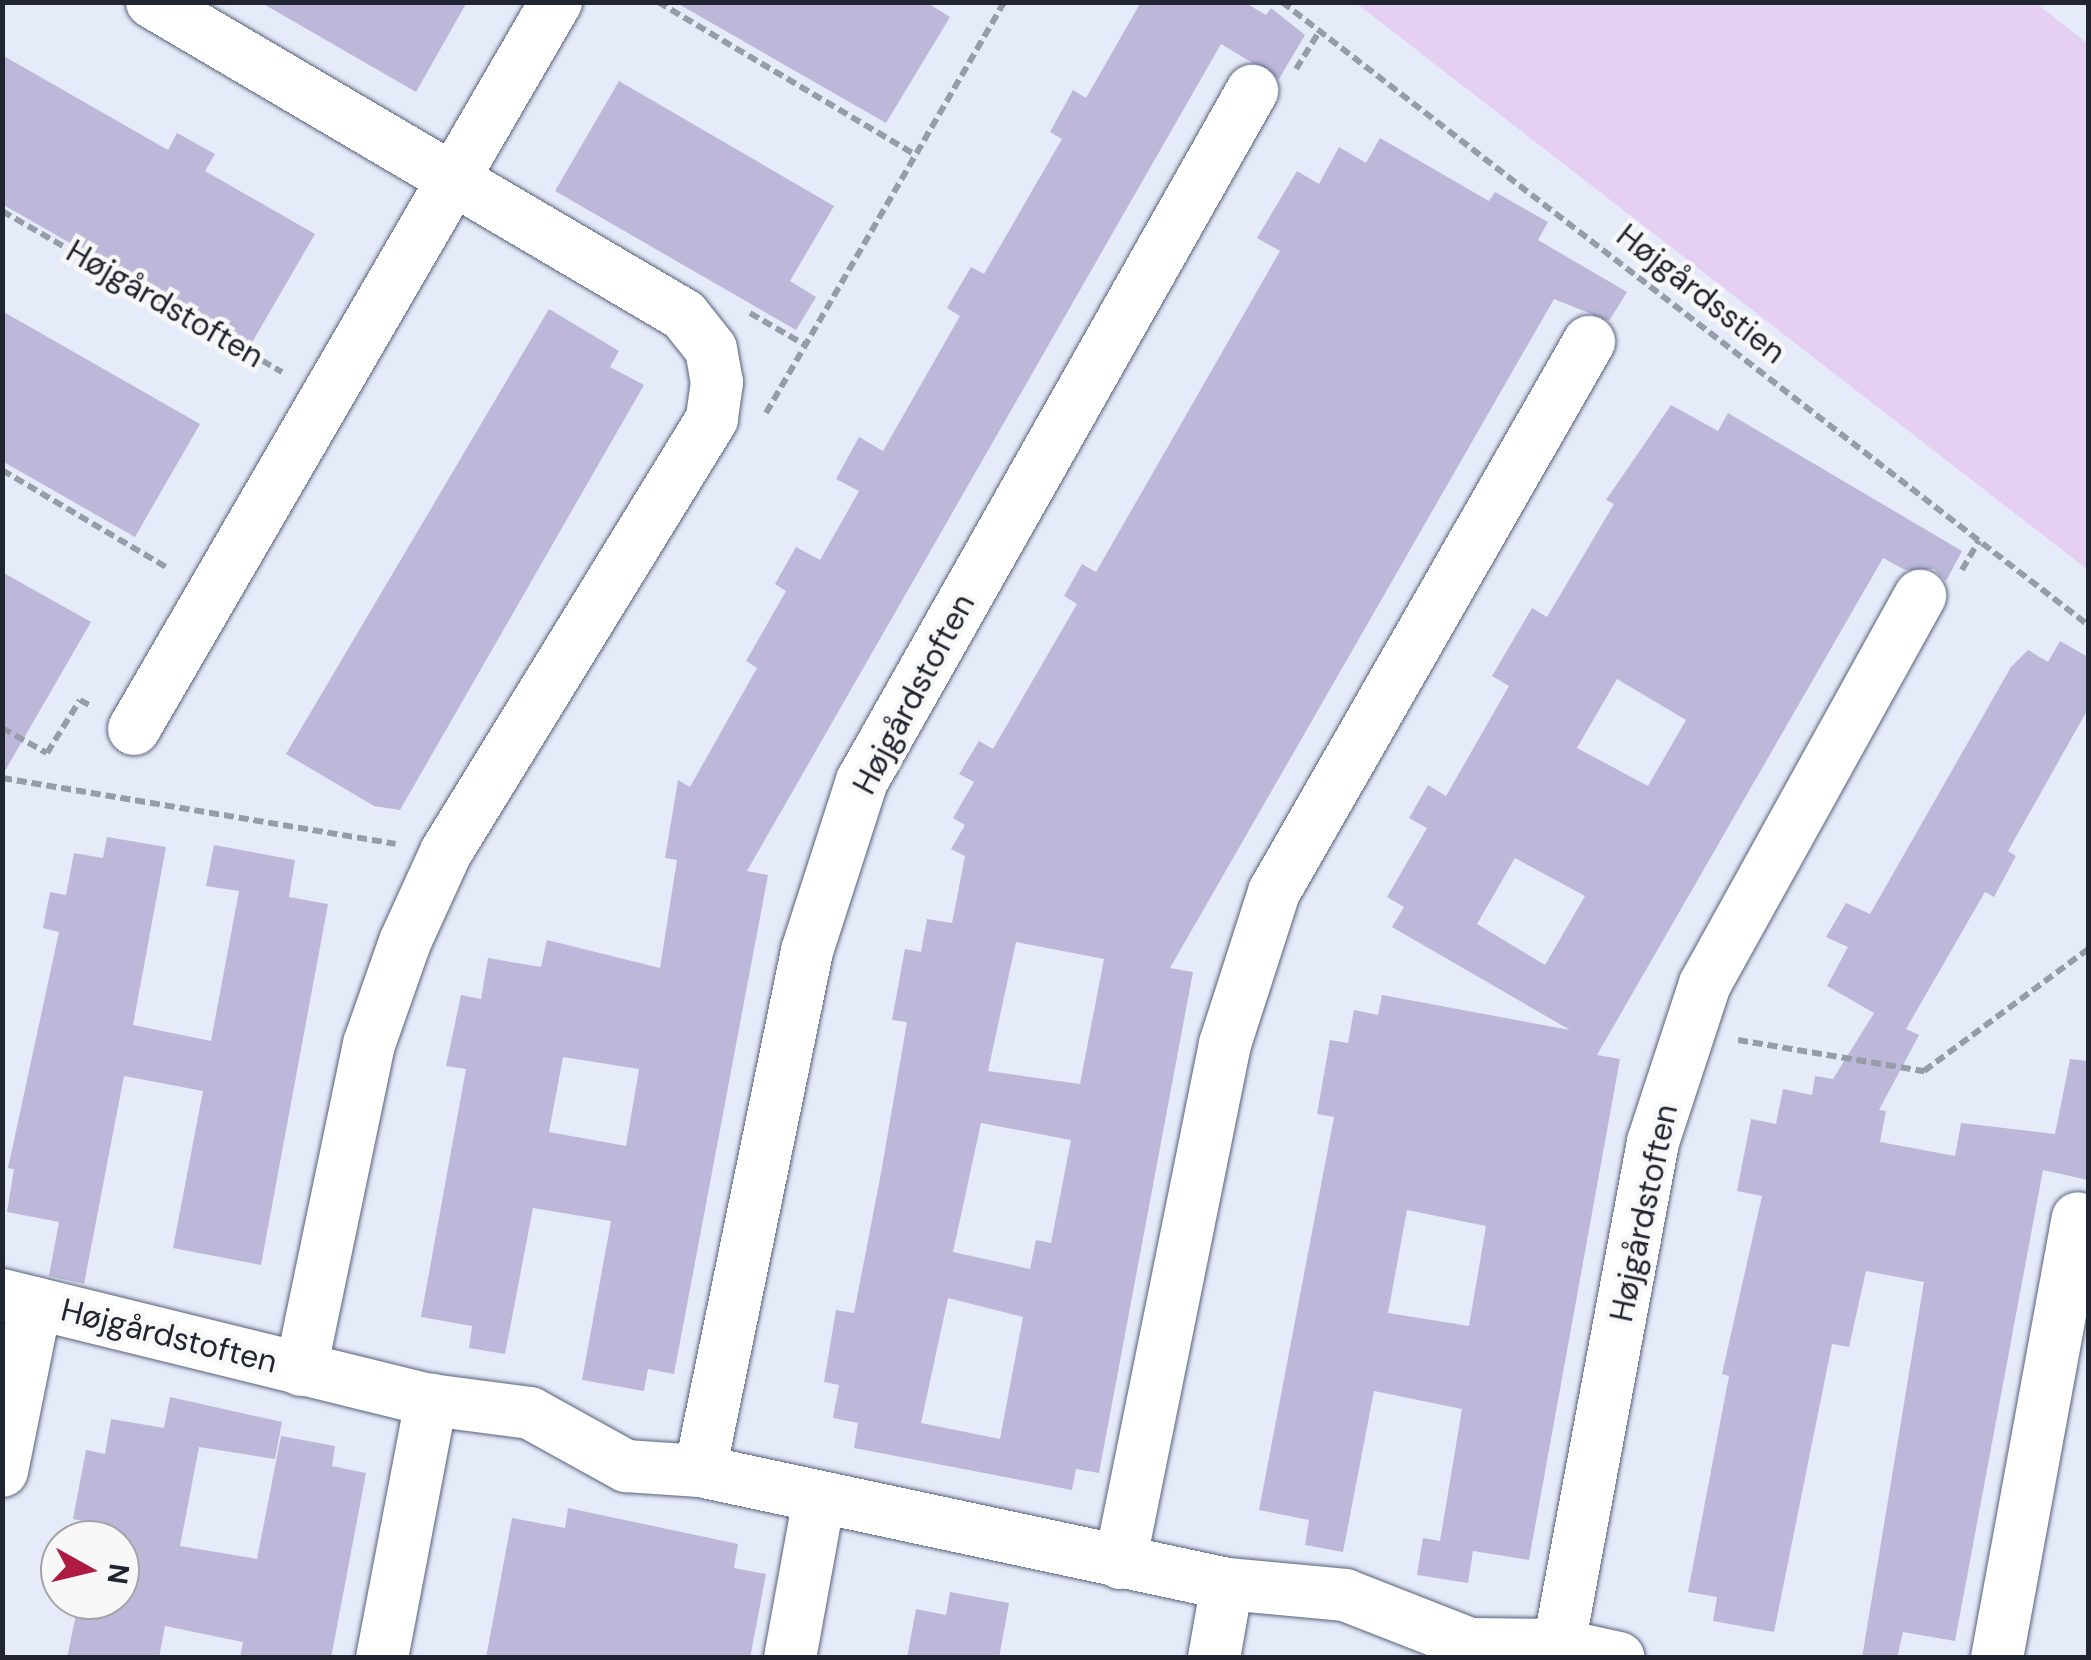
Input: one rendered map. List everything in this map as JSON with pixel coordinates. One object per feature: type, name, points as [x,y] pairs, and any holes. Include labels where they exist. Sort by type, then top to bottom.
[{"type":"street","name":"Højgårdstoften","points":[[152,2],[684,315],[711,349],[717,382],[712,420],[446,852],[405,942],[370,1044],[301,1370]]},
{"type":"street","points":[[134,729],[556,2]]},
{"type":"street","name":"Højgårdstoften","points":[[700,1471],[806,951],[862,781],[1252,91]]},
{"type":"street","points":[[1120,1563],[1225,1044],[1274,892],[1590,342]]},
{"type":"street","name":"Højgårdstoften","points":[[1559,1645],[1654,1142],[1706,984],[1920,596]]},
{"type":"street","points":[[1997,1658],[2078,1218]]},
{"type":"street","name":"Højgårdstoften","points":[[2,1471],[19,1299],[431,1400],[530,1412],[626,1466],[700,1471],[1228,1584],[1345,1595],[1470,1644],[1559,1645],[1618,1658]]},
{"type":"street","points":[[382,1658],[431,1400]]},
{"type":"street","points":[[790,1658],[818,1499]]},
{"type":"street","points":[[1214,1658],[1228,1584]]},
{"type":"path","points":[[658,2],[916,155]]},
{"type":"path","name":"Højgårdsstien","points":[[1282,2],[2088,626]]},
{"type":"path","name":"Højgårdstoften","points":[[2,211],[326,398]]},
{"type":"path","points":[[2,470],[212,594]]},
{"type":"path","points":[[2,728],[47,753],[80,700],[134,729]]},
{"type":"path","points":[[1690,1032],[1924,1071],[2088,948]]},
{"type":"shaded area","points":[[1356,3],[2036,3],[2088,44],[2088,570]]},
{"type":"building","points":[[260,2],[467,2],[416,92]]},
{"type":"building","points":[[675,2],[926,2],[950,17],[886,123]]},
{"type":"building","points":[[1141,2],[1244,2],[1266,15],[1271,8],[1305,35],[1279,79],[1221,44],[747,871],[768,875],[674,1374],[648,1369],[644,1391],[582,1380],[611,1221],[533,1208],[505,1354],[469,1348],[472,1326],[421,1317],[466,1069],[446,1066],[461,995],[481,999],[488,958],[541,967],[547,940],[660,968],[677,860],[665,858],[678,780],[690,787],[757,668],[746,661],[786,591],[775,584],[796,547],[820,560],[859,491],[836,479],[859,437],[883,451],[960,316],[947,308],[971,267],[984,274],[1062,139],[1050,132],[1073,90],[1086,98]],"holes":[[[563,1057],[639,1069],[626,1146],[549,1132]]]},
{"type":"building","points":[[2,55],[168,150],[177,133],[215,154],[205,171],[315,234],[250,346],[2,204]]},
{"type":"building","points":[[619,81],[834,206],[790,281],[816,297],[796,330],[555,191]]},
{"type":"building","points":[[1380,138],[1489,201],[1495,192],[1548,222],[1538,240],[1627,292],[1609,321],[1554,299],[1170,968],[1193,972],[1099,1473],[1076,1469],[1072,1490],[854,1448],[858,1423],[833,1418],[839,1385],[824,1382],[836,1310],[854,1313],[881,1173],[907,1022],[892,1020],[905,949],[921,952],[927,919],[952,923],[965,856],[951,849],[965,825],[953,818],[974,782],[959,774],[979,741],[993,749],[1077,604],[1064,596],[1082,564],[1096,572],[1280,251],[1257,238],[1297,171],[1319,184],[1339,147],[1366,163]],"holes":[[[1016,942],[1104,959],[1080,1084],[988,1071]],[[981,1123],[1071,1140],[1051,1243],[1036,1240],[1030,1269],[953,1252]],[[948,1298],[1023,1317],[1000,1439],[921,1423]]]},
{"type":"building","points":[[549,309],[619,351],[610,367],[644,385],[400,810],[374,806],[286,754]]},
{"type":"building","points":[[2,311],[200,424],[135,537],[2,461]]},
{"type":"building","points":[[1671,405],[1718,431],[1728,413],[1962,551],[1946,581],[1934,569],[1905,570],[1883,558],[1597,1055],[1620,1059],[1529,1560],[1473,1551],[1468,1583],[1417,1575],[1423,1538],[1440,1541],[1462,1409],[1374,1391],[1343,1552],[1305,1545],[1309,1520],[1259,1510],[1334,1117],[1317,1114],[1330,1040],[1348,1043],[1354,1010],[1378,1015],[1382,995],[1570,1030],[1392,927],[1404,907],[1387,897],[1427,828],[1409,818],[1428,785],[1446,796],[1509,686],[1492,676],[1532,608],[1547,617],[1614,504],[1606,500]],"holes":[[[1617,679],[1686,720],[1648,786],[1577,748]],[[1515,858],[1585,896],[1545,965],[1477,924]],[[1407,1210],[1486,1226],[1469,1326],[1388,1313]]]},
{"type":"building","points":[[2,572],[91,622],[2,776]]},
{"type":"building","points":[[2060,641],[2088,657],[2088,709],[2008,851],[2016,856],[1994,897],[1985,892],[1906,1029],[1919,1035],[1879,1110],[1886,1111],[1880,1142],[1955,1156],[1961,1123],[2055,1134],[2070,1059],[2088,1061],[2088,1180],[2043,1170],[1955,1641],[1903,1632],[1897,1658],[1862,1658],[1924,1282],[1866,1271],[1849,1347],[1832,1344],[1774,1632],[1713,1621],[1717,1597],[1688,1592],[1729,1376],[1722,1374],[1762,1196],[1737,1191],[1751,1119],[1776,1124],[1783,1089],[1812,1095],[1815,1076],[1833,1079],[1874,1013],[1827,986],[1848,947],[1826,937],[1846,903],[1870,914],[2011,667],[2028,650],[2048,662]]},
{"type":"building","points":[[107,837],[166,847],[133,1025],[211,1041],[239,891],[206,886],[214,845],[295,860],[289,897],[328,904],[261,1265],[173,1248],[203,1091],[124,1076],[84,1284],[49,1276],[59,1222],[7,1212],[14,1169],[8,1168],[59,932],[43,928],[50,892],[66,895],[74,853],[103,858]]},
{"type":"building","points":[[170,1397],[282,1422],[275,1459],[199,1447],[180,1546],[257,1559],[281,1436],[335,1446],[332,1466],[366,1473],[331,1658],[240,1658],[243,1642],[165,1626],[159,1658],[67,1658],[75,1620],[140,1620],[140,1520],[73,1519],[86,1450],[105,1454],[111,1419],[164,1428]]},
{"type":"building","points":[[568,1508],[738,1544],[734,1568],[766,1574],[750,1658],[486,1658],[512,1518],[565,1528]]},
{"type":"building","points":[[950,1592],[1009,1603],[999,1658],[907,1658],[916,1609],[946,1615]]}]
